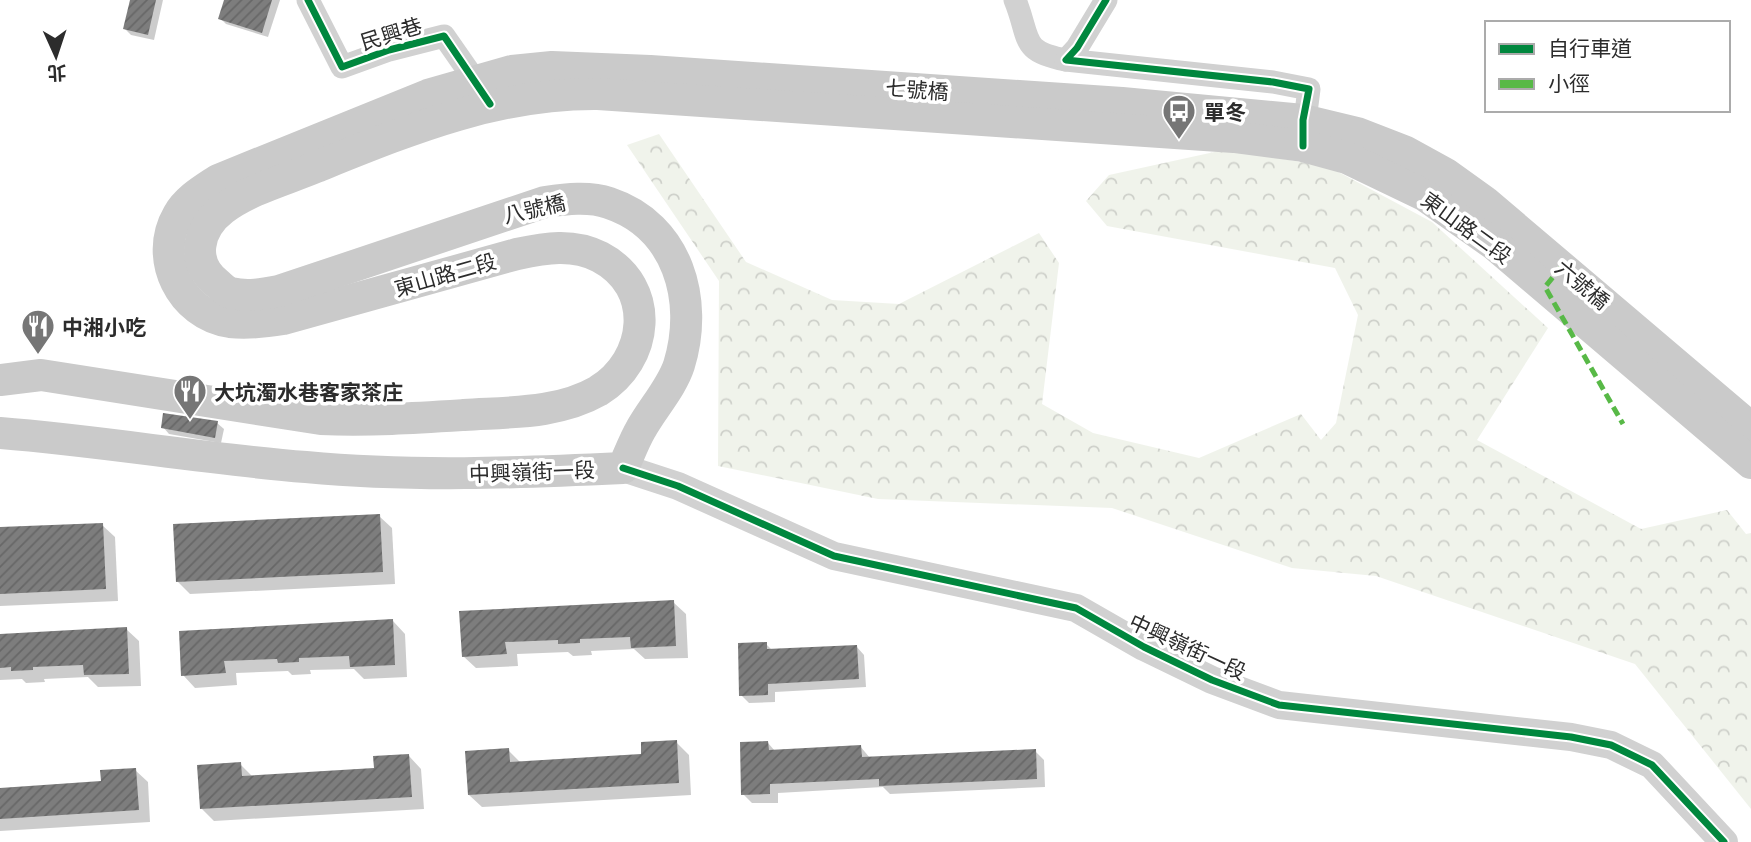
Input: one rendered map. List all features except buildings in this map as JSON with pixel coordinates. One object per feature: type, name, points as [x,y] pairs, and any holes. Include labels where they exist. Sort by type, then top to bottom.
[{"type":"main road","name":"東山路二段","points":[[279,291],[254,295],[229,293],[209,277],[199,257],[201,237],[209,221],[246,195],[411,129],[483,92],[552,67],[716,89]]},
{"type":"main road","name":"七號橋","points":[[716,89],[1121,115]]},
{"type":"main road","name":"東山路二段","points":[[0,380],[41,375],[307,417],[363,421],[543,410],[577,401],[598,390],[618,376],[630,360],[639,338],[640,313],[631,288],[618,270],[600,257],[577,249],[549,247],[517,254],[283,319],[257,323],[228,321],[203,312],[185,297],[173,278],[168,255],[170,234],[178,214],[193,196],[246,167],[395,107],[483,92]]},
{"type":"main road","name":"東山路二段","points":[[1121,115],[1303,133],[1357,132],[1406,152]]},
{"type":"main road","name":"東山路二段","points":[[1303,133],[1347,158],[1385,173],[1461,218],[1751,463]]},
{"type":"main road","name":"六號橋","points":[[1406,152],[1446,174],[1485,202],[1751,428]]},
{"type":"main road","name":"八號橋","points":[[279,291],[518,209],[575,198],[607,202],[635,214],[661,236],[678,265],[687,298],[686,336],[678,368],[639,432],[623,468]]},
{"type":"main road","name":"中興嶺街一段","points":[[4,432],[306,467],[411,474],[623,468]]},
{"type":"street","name":"民興巷","points":[[308,0],[342,67],[420,41],[444,36],[483,92]]},
{"type":"street","points":[[1015,0],[1030,46],[1040,55],[1273,82],[1309,89],[1303,133]]},
{"type":"street","points":[[1066,60],[1077,48],[1106,0]]},
{"type":"street","name":"中興嶺街一段","points":[[623,468],[678,485],[834,556],[1076,608],[1212,680],[1279,705],[1571,737],[1611,745],[1652,765],[1724,842]]},
{"type":"green space","points":[[659,134],[746,262],[832,300],[899,304],[1039,233],[1059,263],[1042,404],[1093,433],[1199,458],[1301,414],[1321,440],[1336,423],[1358,315],[1335,268],[1107,226],[1086,201],[1109,175],[1228,149],[1329,167],[1432,222],[1548,328],[1477,440],[1641,529],[1727,510],[1746,534],[1751,533],[1751,809],[1635,664],[1376,576],[1292,568],[1112,508],[878,499],[718,466],[719,281],[627,145]]},
{"type":"marked path","points":[[1562,266],[1545,287],[1623,424]]},
{"type":"cycle path","points":[[308,0],[342,67],[389,50],[444,36],[490,104]]},
{"type":"cycle path","points":[[1106,0],[1077,48],[1066,60],[1273,82],[1309,89],[1303,120],[1303,146]]},
{"type":"cycle path","points":[[623,468],[678,486],[834,556],[1076,608],[1144,647],[1212,680],[1279,705],[1571,737],[1611,745],[1652,765],[1724,842]]},
{"type":"place","name":"單冬","points":[[1179,141]]},
{"type":"place","name":"中湘小吃","points":[[38,356]]},
{"type":"place","name":"大坑濁水巷客家茶庄","points":[[190,421]]}]
